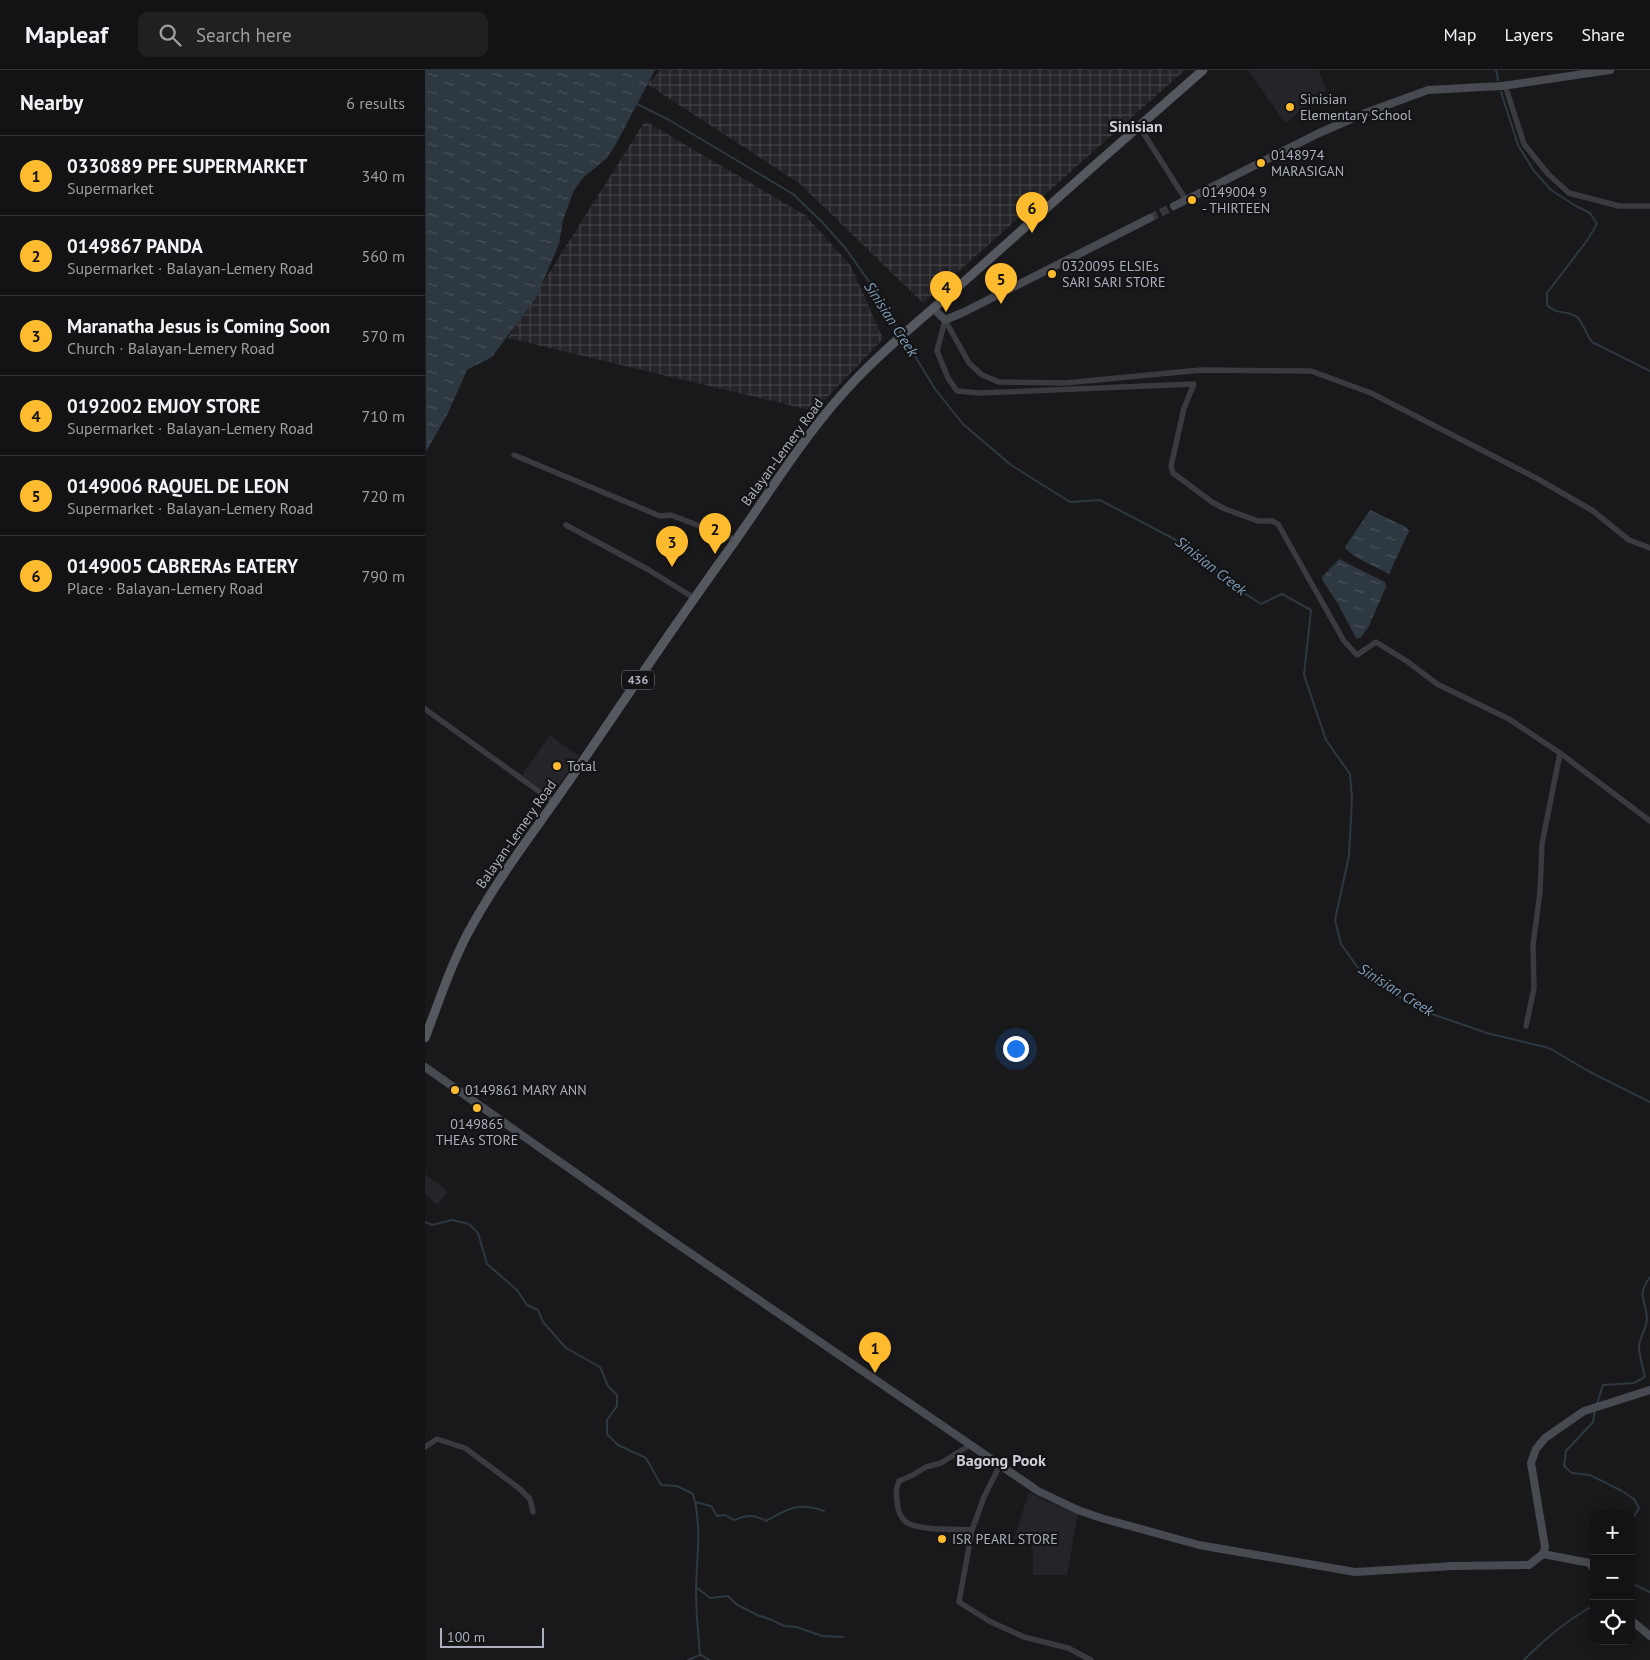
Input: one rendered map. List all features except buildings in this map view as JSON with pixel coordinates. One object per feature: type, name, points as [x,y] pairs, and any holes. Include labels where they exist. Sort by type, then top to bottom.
[{"type":"main road","name":"Balayan-Lemery Road","points":[[425,1038],[461,949],[491,894],[694,598],[789,462],[829,409],[889,347],[1203,70]]},
{"type":"street","points":[[1174,206],[1319,133],[1368,112],[1429,90],[1505,85],[1610,70]]},
{"type":"street","points":[[1505,85],[1524,144],[1548,174],[1569,193],[1619,206],[1650,206]]},
{"type":"street","points":[[1139,126],[1186,200]]},
{"type":"street","points":[[945,320],[981,304],[1150,218]]},
{"type":"street","points":[[934,309],[945,320],[969,363],[982,375],[999,382],[1065,383],[1201,370],[1311,371],[1371,392],[1538,479],[1593,511],[1629,540],[1650,548]]},
{"type":"street","points":[[945,320],[937,351],[948,378],[957,391],[980,394],[1194,384],[1183,408],[1171,466],[1173,473],[1212,502],[1258,521],[1272,521],[1278,524],[1344,641],[1357,655],[1376,642],[1409,662],[1437,684],[1509,719],[1560,753],[1650,821]]},
{"type":"street","points":[[514,455],[661,516],[671,515],[736,540]]},
{"type":"street","points":[[566,525],[649,570],[694,598]]},
{"type":"street","points":[[425,709],[555,803]]},
{"type":"street","points":[[1526,1026],[1534,988],[1533,944],[1540,892],[1542,844],[1560,753]]},
{"type":"street","points":[[425,1067],[664,1235],[1038,1491],[1078,1510],[1101,1518],[1199,1545],[1355,1572],[1453,1566],[1529,1565],[1543,1554],[1545,1547],[1531,1463],[1536,1449],[1545,1438],[1584,1411],[1650,1390]]},
{"type":"street","points":[[425,1447],[437,1439],[465,1448],[520,1489],[529,1499],[533,1512]]},
{"type":"street","points":[[970,1445],[941,1463],[926,1467],[913,1476],[899,1482],[896,1490],[897,1508],[906,1522],[924,1527],[972,1530]]},
{"type":"street","points":[[1000,1465],[984,1497],[972,1530],[959,1602],[989,1621],[1024,1637],[1068,1648],[1091,1660]]},
{"type":"street","points":[[1543,1554],[1590,1562]]},
{"type":"street","points":[[1635,1623],[1650,1636]]},
{"type":"shaded area","points":[[661,70],[1185,70],[923,303],[799,183],[647,84]]},
{"type":"shaded area","name":"Sinisian Elementary School","points":[[1248,70],[1319,70],[1326,90],[1285,123]]},
{"type":"shaded area","points":[[645,121],[805,215],[851,266],[883,339],[814,411],[508,338]]},
{"type":"shaded area","points":[[550,735],[579,756],[551,796],[522,775]]},
{"type":"shaded area","points":[[425,1174],[448,1192],[437,1205],[425,1194]]},
{"type":"shaded area","points":[[1029,1492],[1048,1502],[1078,1513],[1067,1575],[1033,1575],[1033,1548],[1014,1538]]},
{"type":"water","points":[[425,70],[655,70],[607,158],[584,177],[574,190],[563,220],[559,244],[536,298],[492,357],[467,370],[447,415],[426,452]]},
{"type":"water","points":[[1370,510],[1406,527],[1409,531],[1389,574],[1358,558],[1345,547]]},
{"type":"water","points":[[1339,559],[1385,582],[1386,587],[1368,628],[1360,638],[1356,638],[1323,581],[1322,577]]},
{"type":"waterway","points":[[1496,70],[1498,80]]},
{"type":"waterway","points":[[1501,92],[1518,145],[1534,171],[1551,190],[1590,213],[1597,224],[1586,242],[1547,293],[1547,305],[1555,310],[1574,315],[1578,318],[1592,342],[1650,371]]},
{"type":"waterway","name":"Sinisian Creek","points":[[637,104],[669,120],[793,194],[846,249],[877,293],[900,332]]},
{"type":"waterway","name":"Sinisian Creek","points":[[904,338],[935,389],[963,424],[1011,465],[1070,502],[1100,500],[1176,540],[1185,542],[1232,585],[1261,604],[1282,594],[1311,610],[1304,675],[1326,740],[1350,774],[1352,798],[1349,856],[1335,920],[1341,944],[1358,968],[1396,995],[1429,1013],[1487,1033],[1549,1048],[1590,1072],[1650,1102]]},
{"type":"waterway","points":[[425,1222],[432,1225],[452,1220],[469,1224],[478,1233],[487,1264],[517,1290],[527,1305],[538,1310],[543,1322],[566,1348],[600,1367],[608,1386],[617,1395],[617,1406],[607,1420],[607,1434],[618,1445],[646,1458],[661,1485],[677,1486],[693,1494],[698,1529],[696,1596],[700,1654],[709,1660]]},
{"type":"waterway","points":[[1597,1404],[1603,1385],[1634,1383],[1645,1377],[1639,1346],[1647,1318],[1643,1289],[1650,1277]]},
{"type":"waterway","points":[[1595,1411],[1593,1422],[1566,1451],[1564,1466],[1572,1473],[1590,1475],[1634,1499],[1639,1508],[1635,1514]]},
{"type":"waterway","points":[[695,1502],[711,1506],[717,1516],[725,1515],[734,1520],[750,1516],[766,1521],[788,1510],[800,1507],[824,1511]]},
{"type":"waterway","points":[[1635,1585],[1650,1592]]},
{"type":"waterway","points":[[697,1588],[710,1598],[728,1596],[736,1604],[784,1626],[797,1627],[822,1636],[843,1637]]},
{"type":"waterway","points":[[1524,1660],[1557,1630],[1590,1608]]},
{"type":"waterway","points":[[688,1660],[700,1655]]},
{"type":"tunnel","points":[[1150,218],[1174,206]]},
{"type":"place","name":"Sinisian Elementary School","points":[[1290,107]]},
{"type":"place","name":"0148974 MARASIGAN","points":[[1261,163]]},
{"type":"place","name":"0149004 9 - THIRTEEN","points":[[1192,200]]},
{"type":"place","name":"0149005 CABRERAs EATERY","points":[[1032,233]]},
{"type":"place","name":"0320095 ELSIEs SARI SARI STORE","points":[[1052,274]]},
{"type":"place","name":"0149006 RAQUEL DE LEON","points":[[1001,304]]},
{"type":"place","name":"0192002 EMJOY STORE","points":[[946,312]]},
{"type":"place","name":"0149867 PANDA","points":[[715,554]]},
{"type":"place","name":"Maranatha Jesus is Coming Soon","points":[[672,567]]},
{"type":"place","name":"Total","points":[[557,766]]},
{"type":"place","name":"0149861 MARY ANN","points":[[455,1090]]},
{"type":"place","name":"0149865 THEAs STORE","points":[[477,1108]]},
{"type":"place","name":"0330889 PFE SUPERMARKET","points":[[875,1373]]},
{"type":"place","name":"ISR PEARL STORE","points":[[942,1539]]},
{"type":"district","name":"Sinisian","points":[[1136,126]]},
{"type":"district","name":"Bagong Pook","points":[[1001,1460]]}]
